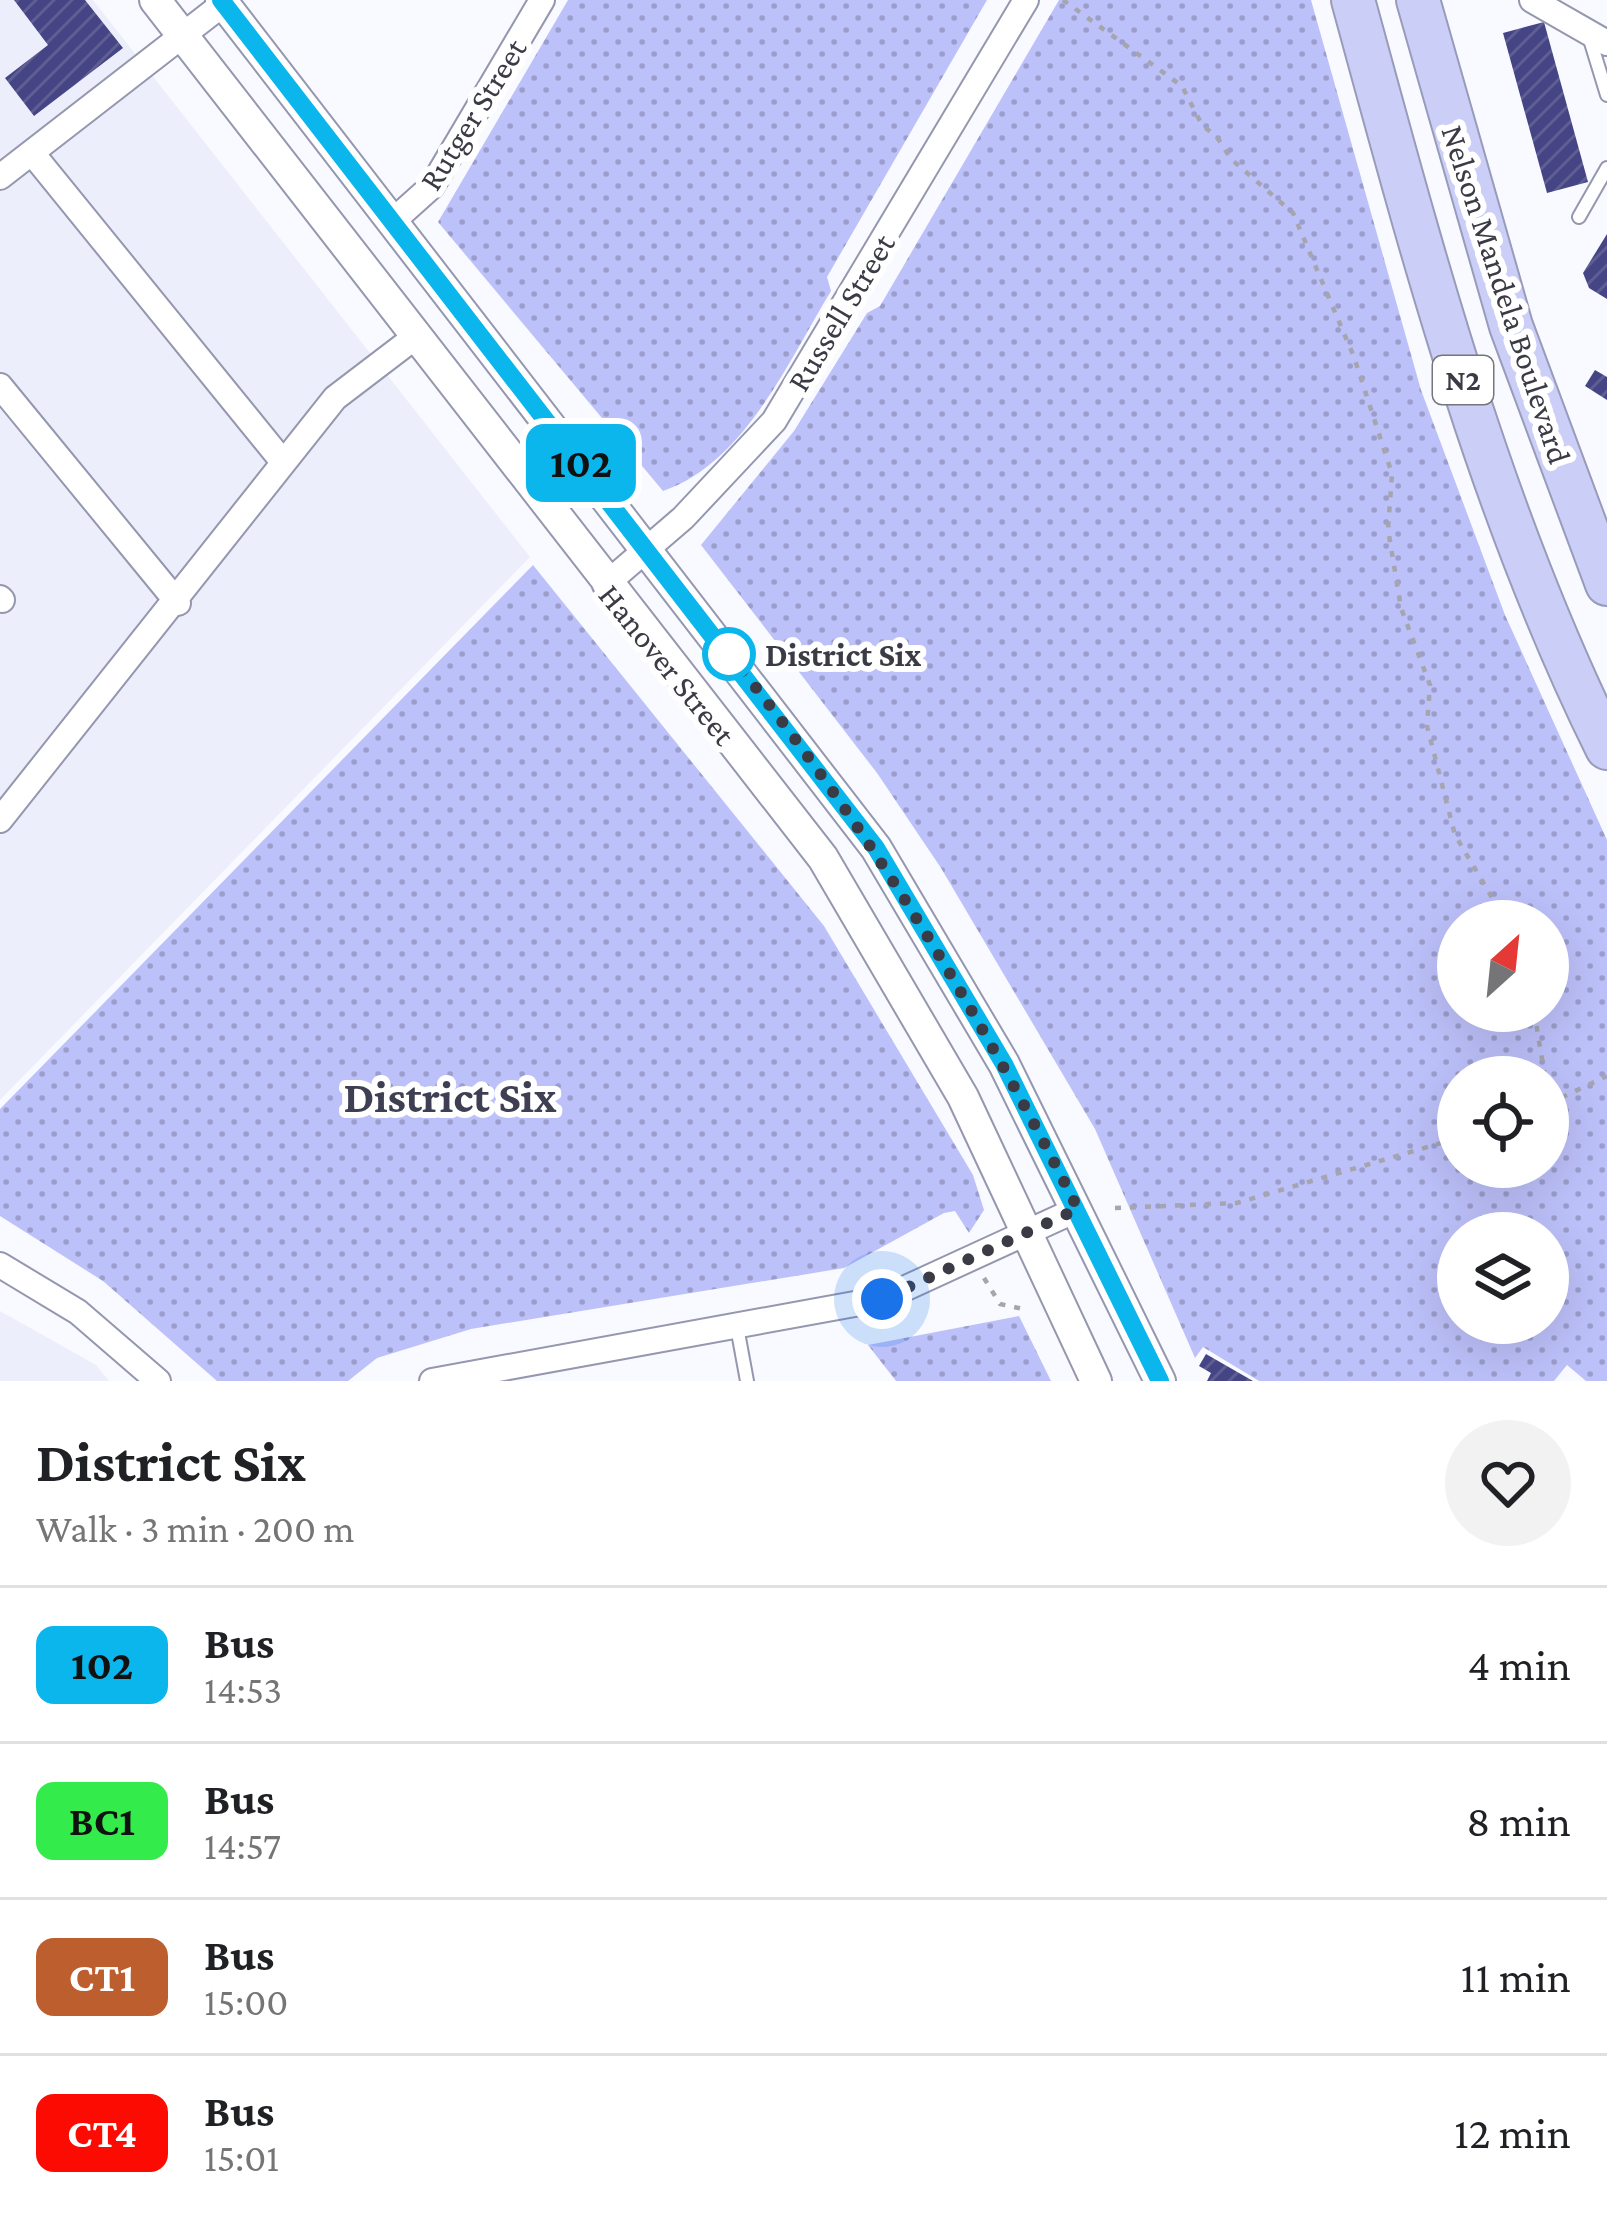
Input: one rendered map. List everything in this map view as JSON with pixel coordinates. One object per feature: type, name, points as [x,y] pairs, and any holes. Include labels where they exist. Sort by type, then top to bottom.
[{"type":"highway","name":"Nelson Mandela Boulevard","points":[[1353,0],[1447,333],[1528,569],[1607,748]]},
{"type":"highway","name":"Nelson Mandela Boulevard","points":[[1418,0],[1511,326],[1607,584]]},
{"type":"street","name":"Hanover Street","points":[[154,0],[605,585],[823,858],[963,1097],[1096,1381]]},
{"type":"street","name":"Rutger Street","points":[[393,221],[432,186],[542,0]]},
{"type":"street","name":"Russell Street","points":[[605,585],[650,549],[743,459],[784,406],[1026,0]]},
{"type":"street","points":[[1532,0],[1597,38]]},
{"type":"street","name":"Hanover Street","points":[[222,2],[650,549],[876,848],[1004,1064],[1160,1381]]},
{"type":"street","points":[[0,177],[222,2]]},
{"type":"street","points":[[32,153],[283,462]]},
{"type":"street","points":[[3,809],[178,603],[335,398],[415,337]]},
{"type":"street","points":[[0,386],[178,603]]},
{"type":"street","points":[[432,1381],[882,1299],[1078,1209]]},
{"type":"street","points":[[0,1265],[78,1312],[158,1381]]},
{"type":"lane","points":[[1597,38],[1607,94]]},
{"type":"lane","points":[[1579,218],[1607,168]]},
{"type":"lane","points":[[737,1327],[747,1381]]},
{"type":"path","points":[[1063,0],[1182,86],[1202,125],[1217,137],[1231,159],[1293,213],[1354,356],[1392,474],[1388,529],[1400,608],[1430,686],[1427,726],[1455,835],[1494,900]]},
{"type":"path","points":[[1569,1094],[1607,1076]]},
{"type":"path","points":[[1115,1208],[1237,1203],[1437,1144]]},
{"type":"path","points":[[985,1278],[1000,1304],[1039,1314]]},
{"type":"shaded area","points":[[0,0],[93,0],[530,557],[0,1100]]},
{"type":"shaded area","points":[[568,0],[987,0],[827,277],[831,291],[762,406],[718,458],[663,491],[438,222]]},
{"type":"shaded area","points":[[1059,0],[1311,0],[1421,390],[1505,615],[1607,840],[1607,1381],[1586,1381],[1567,1365],[1554,1381],[1259,1381],[1203,1347],[1195,1358],[1095,1129],[941,868],[877,773],[701,545],[794,431],[867,313],[880,306]]},
{"type":"shaded area","points":[[533,565],[824,926],[973,1175],[984,1210],[969,1233],[955,1211],[944,1213],[844,1268],[471,1329],[377,1358],[348,1381],[217,1381],[103,1281],[0,1216],[0,1109]]},
{"type":"shaded area","points":[[0,1311],[96,1365],[109,1381],[0,1381]]},
{"type":"shaded area","points":[[1019,1316],[1051,1381],[896,1381],[868,1345]]},
{"type":"building","points":[[14,0],[85,0],[123,48],[34,116],[5,78],[48,45]]},
{"type":"building","points":[[1544,22],[1588,182],[1547,193],[1503,33]]},
{"type":"building","points":[[1607,234],[1607,299],[1589,288],[1583,273]]},
{"type":"building","points":[[1595,370],[1607,377],[1607,400],[1585,386]]},
{"type":"building","points":[[1206,1354],[1253,1381],[1207,1381],[1211,1373],[1199,1366]]},
{"type":"bus line","name":"102","points":[[221,0],[650,549],[876,848],[1004,1064],[1160,1381]]},
{"type":"place","name":"District Six","points":[[729,654]]},
{"type":"district","name":"District Six","points":[[450,1096]]},
{"type":"route","points":[[729,654],[876,848],[908,898],[1004,1064],[1078,1209],[882,1299]]}]
